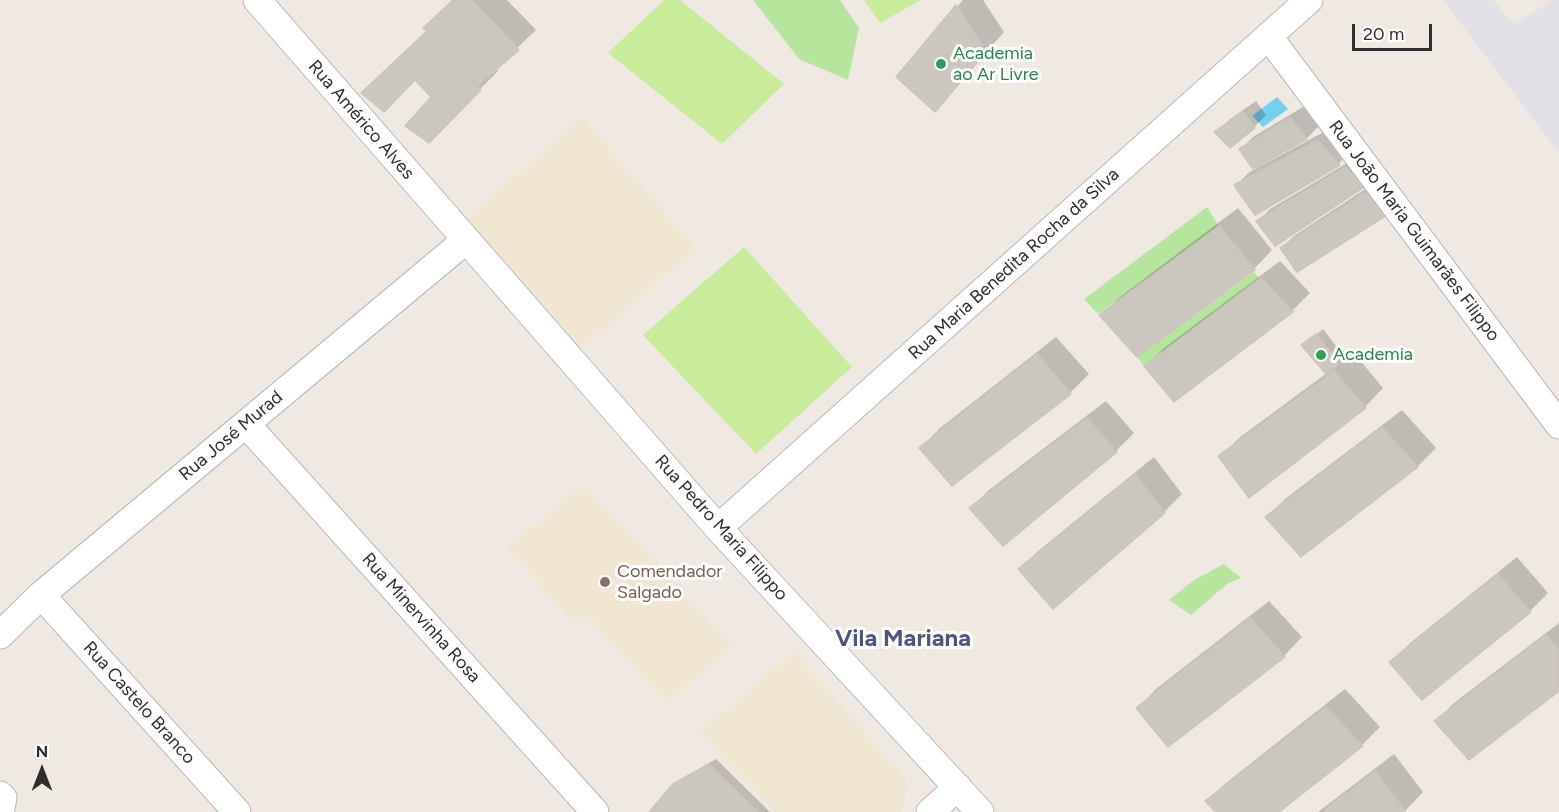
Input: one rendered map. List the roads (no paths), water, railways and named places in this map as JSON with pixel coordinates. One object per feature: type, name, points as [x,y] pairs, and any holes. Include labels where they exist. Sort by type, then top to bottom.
[{"type":"street","name":"Rua Américo Alves","points":[[257,0],[466,240]]},
{"type":"street","name":"Rua Maria Benedita Rocha da Silva","points":[[718,528],[1309,0]]},
{"type":"street","name":"Rua João Maria Guimarães Filippo","points":[[1269,37],[1559,425]]},
{"type":"street","name":"Rua José Murad","points":[[0,635],[41,595],[466,240]]},
{"type":"street","name":"Rua Pedro Maria Filippo","points":[[466,240],[718,528],[980,812]]},
{"type":"street","name":"Rua Minervinha Rosa","points":[[246,424],[595,812]]},
{"type":"street","name":"Rua Castelo Branco","points":[[41,595],[237,812]]},
{"type":"street","points":[[930,812],[958,787]]},
{"type":"street","points":[[0,795],[3,798],[0,812]]},
{"type":"water","points":[[1277,97],[1288,109],[1263,127],[1252,116]]},
{"type":"place","name":"Academia ao Ar Livre","points":[[941,64]]},
{"type":"place","name":"Academia","points":[[1321,355]]},
{"type":"place","name":"Comendador Salgado","points":[[605,582]]},
{"type":"district","name":"Vila Mariana","points":[[903,639]]}]
